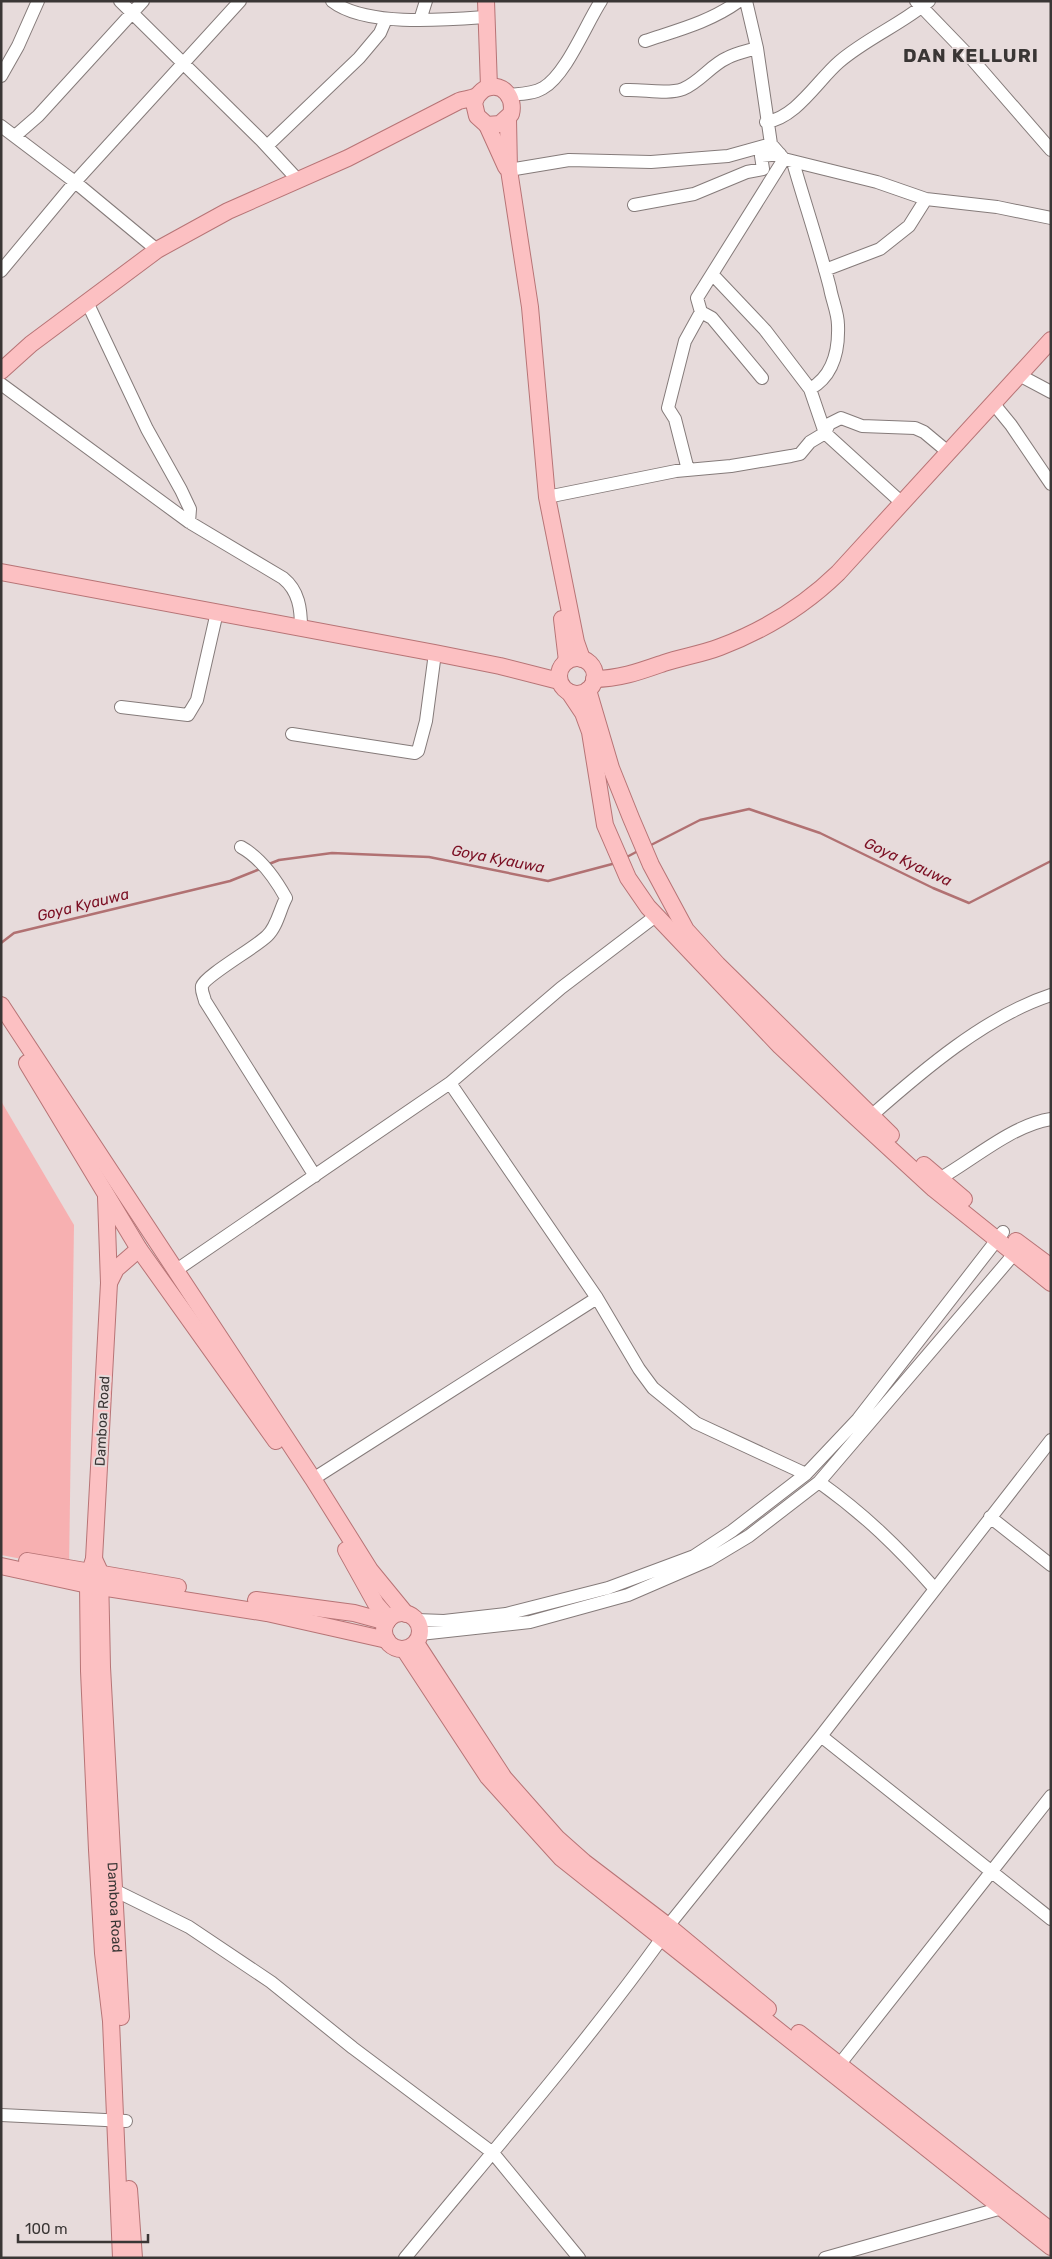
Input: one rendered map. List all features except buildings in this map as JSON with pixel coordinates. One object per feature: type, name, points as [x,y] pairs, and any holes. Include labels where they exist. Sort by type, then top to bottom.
[{"type":"main road","points":[[486,9],[483,92],[474,103],[477,116],[487,125],[510,173]]},
{"type":"main road","points":[[1,371],[31,344],[157,250],[228,211],[348,158],[458,101],[500,88],[509,95],[513,107],[508,119],[510,173],[530,307],[547,497],[576,642],[576,675],[583,712],[590,732],[605,824],[628,878],[657,915],[786,1052],[934,1189],[1018,1249],[1051,1267]]},
{"type":"main road","points":[[487,125],[500,124],[508,119]]},
{"type":"main road","points":[[1,572],[500,666],[610,679],[633,674],[718,648],[767,627],[793,612],[816,594],[838,573],[1051,340]]},
{"type":"main road","points":[[576,675],[611,768],[651,865],[686,930],[718,965],[871,1116],[1000,1236]]},
{"type":"main road","points":[[1,1005],[412,1632],[488,1777],[518,1813],[561,1858],[665,1932],[1051,2231]]},
{"type":"main road","points":[[1,1024],[16,1045],[139,1250],[289,1460],[345,1548],[368,1592],[388,1621]]},
{"type":"main road","name":"Damboa Road","points":[[106,1197],[110,1283],[89,1671],[106,1887],[103,1953],[134,2258]]},
{"type":"main road","points":[[1018,1249],[1051,1283]]},
{"type":"main road","points":[[110,1283],[116,1269],[139,1250]]},
{"type":"main road","points":[[1,1556],[387,1640],[396,1648],[412,1632]]},
{"type":"main road","points":[[1,1566],[95,1575],[354,1613],[388,1621]]},
{"type":"main road","points":[[354,1613],[363,1609],[369,1602],[368,1592]]},
{"type":"main road","points":[[387,1640],[384,1628],[394,1616],[412,1632]]},
{"type":"main road","points":[[665,1932],[1051,2247]]},
{"type":"main road","name":"Damboa Road","points":[[120,2122],[121,2258]]},
{"type":"street","points":[[1,76],[18,46],[38,1]]},
{"type":"street","points":[[120,1],[298,180]]},
{"type":"street","points":[[15,136],[38,116],[143,1]]},
{"type":"street","points":[[1,271],[76,182],[240,1]]},
{"type":"street","points":[[332,1],[342,9],[386,19],[420,20],[486,9]]},
{"type":"street","points":[[420,20],[426,1]]},
{"type":"street","points":[[509,95],[530,93],[543,88],[552,81],[575,47],[601,1]]},
{"type":"street","points":[[644,41],[706,21],[720,15],[739,1]]},
{"type":"street","points":[[746,1],[756,48],[766,122],[771,144],[786,158],[825,270],[838,323],[836,354],[829,372],[818,385],[810,389]]},
{"type":"street","points":[[766,122],[776,120],[797,104],[840,61],[923,3],[1051,150]]},
{"type":"street","points":[[266,146],[359,58],[380,33],[386,19]]},
{"type":"street","points":[[626,90],[665,92],[682,89],[704,76],[726,58],[756,48]]},
{"type":"street","points":[[1,126],[76,182],[157,250]]},
{"type":"street","points":[[510,173],[569,160],[651,162],[728,156],[771,144]]},
{"type":"street","points":[[634,205],[694,194],[747,172],[763,169],[761,156],[786,158],[878,182],[926,199],[997,207],[1051,218]]},
{"type":"street","points":[[688,470],[675,419],[668,408],[685,341],[701,312],[697,298],[786,158]]},
{"type":"street","points":[[825,270],[880,249],[909,226],[926,199]]},
{"type":"street","points":[[712,274],[765,330],[810,389],[825,433],[902,503]]},
{"type":"street","points":[[86,302],[147,429],[190,509],[189,522]]},
{"type":"street","points":[[701,312],[712,318],[762,378]]},
{"type":"street","points":[[1019,375],[1051,392]]},
{"type":"street","points":[[1,384],[189,522],[283,578],[293,587],[301,613],[301,628]]},
{"type":"street","points":[[993,403],[1051,484]]},
{"type":"street","points":[[547,497],[688,470],[730,466],[800,454],[810,442],[825,433],[829,424],[841,418],[862,426],[916,428],[924,432],[948,452]]},
{"type":"street","points":[[121,707],[188,715],[197,700],[217,612]]},
{"type":"street","points":[[292,734],[415,753],[418,751],[426,721],[435,653]]},
{"type":"street","points":[[246,850],[277,881],[286,898],[269,935],[203,983],[202,988],[205,1001],[315,1176]]},
{"type":"street","points":[[175,1271],[450,1083],[561,988],[657,915]]},
{"type":"street","points":[[871,1116],[945,1054],[1036,999],[1051,995]]},
{"type":"street","points":[[450,1083],[597,1298],[639,1369],[653,1388],[696,1423],[806,1474]]},
{"type":"street","points":[[939,1179],[1012,1133],[1051,1119]]},
{"type":"street","points":[[412,1632],[444,1620],[506,1614],[608,1588],[694,1556],[732,1531],[806,1474],[858,1419],[1000,1236]]},
{"type":"street","points":[[412,1632],[530,1622],[628,1595],[709,1560],[749,1536],[819,1482],[1018,1249]]},
{"type":"street","points":[[313,1479],[597,1298]]},
{"type":"street","points":[[405,2258],[493,2153],[626,1987],[665,1932],[821,1736],[1051,1440]]},
{"type":"street","points":[[819,1482],[859,1511],[894,1543],[936,1589]]},
{"type":"street","points":[[990,1517],[1051,1565]]},
{"type":"street","points":[[821,1736],[1051,1919]]},
{"type":"street","points":[[839,2066],[1051,1796]]},
{"type":"street","points":[[106,1887],[189,1927],[271,1982],[353,2048],[493,2153],[579,2258]]},
{"type":"street","points":[[1,2115],[120,2122]]},
{"type":"street","points":[[825,2258],[1002,2208]]},
{"type":"shaded area","points":[[1,1101],[74,1225],[69,1568],[1,1555]]},
{"type":"waterway","name":"Goya Kyauwa","points":[[649,846],[700,820],[749,809],[820,833],[933,888],[969,903],[1051,861]]},
{"type":"waterway","name":"Goya Kyauwa","points":[[625,858],[638,851]]},
{"type":"waterway","name":"Goya Kyauwa","points":[[269,864],[279,860],[332,853],[429,857],[548,881],[616,863]]},
{"type":"waterway","name":"Goya Kyauwa","points":[[1,943],[14,933],[230,881],[260,869]]},
{"type":"district","name":"DAN KELLURI","points":[[971,55]]}]
